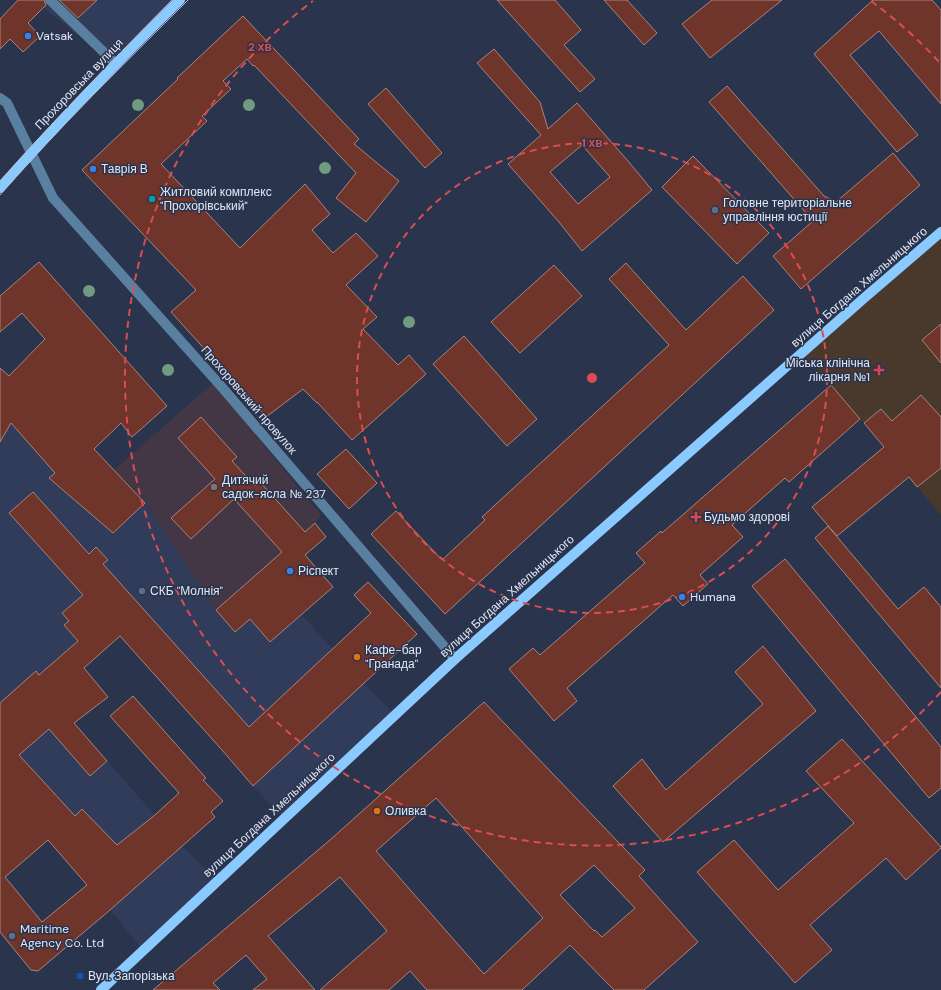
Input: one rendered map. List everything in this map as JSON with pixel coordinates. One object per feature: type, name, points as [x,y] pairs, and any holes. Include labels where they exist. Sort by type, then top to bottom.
[{"type":"main road","name":"Прохоровська вулиця","points":[[0,188],[116,64],[180,0]]},
{"type":"main road","name":"вулиця Богдана Хмельницького","points":[[101,990],[455,659],[941,232]]},
{"type":"street","points":[[50,0],[116,64]]},
{"type":"street","name":"Прохоровський провулок","points":[[0,98],[7,104],[53,198],[220,385],[455,659]]},
{"type":"shaded area","points":[[34,0],[175,0],[112,63]]},
{"type":"shaded area","name":"Міська клінічна лікарня №1","points":[[941,234],[941,515],[864,423],[804,355]]},
{"type":"shaded area","points":[[0,368],[9,376],[82,459],[94,449],[145,503],[216,610],[235,632],[250,619],[270,642],[302,615],[394,714],[283,818],[120,636],[51,697],[182,846],[216,880],[142,949],[110,910],[5,792],[0,797]]},
{"type":"shaded area","name":"Дитячий садок-ясла № 237","points":[[213,383],[321,515],[315,523],[216,610],[145,503],[114,470]]},
{"type":"building","points":[[18,0],[44,0],[46,5],[28,23],[40,36],[23,52],[10,39],[0,49],[0,19]]},
{"type":"building","points":[[59,0],[97,0],[78,18]]},
{"type":"building","points":[[497,0],[555,0],[581,30],[564,45],[595,79],[580,92]]},
{"type":"building","points":[[604,0],[627,0],[657,33],[644,45]]},
{"type":"building","points":[[712,0],[782,0],[710,58],[682,24]]},
{"type":"building","points":[[873,0],[932,0],[941,10],[941,104],[879,31],[850,55],[918,135],[897,152],[814,54]]},
{"type":"building","points":[[243,16],[359,139],[354,144],[399,181],[366,222],[336,198],[356,173],[247,59],[223,81],[231,89],[202,116],[207,121],[161,164],[240,248],[305,184],[330,214],[312,230],[333,253],[356,233],[378,256],[346,285],[377,317],[363,329],[398,365],[409,355],[426,374],[352,440],[303,389],[266,417],[171,312],[196,290],[82,170]]},
{"type":"building","points":[[494,49],[540,102],[548,129],[577,103],[652,190],[582,251],[559,222],[508,164],[541,135],[477,63]],"holes":[[[582,145],[610,177],[578,204],[550,172]]]},
{"type":"building","points":[[727,86],[824,196],[836,202],[893,153],[920,185],[801,289],[773,256],[813,221],[709,102]]},
{"type":"building","points":[[386,88],[442,153],[425,168],[368,104]]},
{"type":"building","name":"Головне територіальне управління юстиції","points":[[693,156],[769,233],[737,264],[662,187]]},
{"type":"building","points":[[39,262],[167,406],[132,437],[121,423],[94,449],[145,503],[113,533],[49,478],[55,473],[11,423],[0,442],[0,368],[9,376],[45,339],[22,313],[0,332],[0,296]]},
{"type":"building","points":[[626,263],[686,330],[743,276],[774,310],[445,614],[371,534],[396,511],[442,560],[485,520],[482,517],[669,345],[609,279]]},
{"type":"building","points":[[554,265],[582,296],[520,353],[491,322]]},
{"type":"building","points":[[941,324],[941,363],[922,340]]},
{"type":"building","points":[[464,336],[537,419],[507,446],[433,364]]},
{"type":"building","points":[[831,385],[860,419],[789,482],[785,478],[732,525],[743,537],[700,575],[708,584],[683,606],[673,595],[567,688],[577,701],[554,721],[509,669],[533,648],[540,655],[645,563],[636,553],[661,531],[662,533]]},
{"type":"building","points":[[921,395],[941,417],[941,468],[917,487],[909,477],[837,536],[812,507],[884,447],[864,423],[881,409],[892,421]]},
{"type":"building","points":[[201,417],[237,457],[232,461],[255,486],[260,482],[305,532],[315,523],[326,537],[305,555],[333,587],[270,642],[250,619],[235,632],[216,610],[282,552],[234,499],[191,539],[171,518],[215,479],[178,438]]},
{"type":"building","points":[[346,449],[377,483],[349,509],[317,474]]},
{"type":"building","points":[[33,492],[89,554],[96,547],[108,560],[103,564],[249,727],[371,613],[354,595],[368,582],[417,634],[253,786],[120,636],[84,668],[108,697],[74,723],[107,761],[90,776],[49,729],[19,755],[75,816],[82,809],[117,845],[155,815],[179,793],[110,716],[133,696],[206,778],[203,780],[223,801],[211,812],[215,817],[110,910],[38,971],[31,970],[0,932],[0,703],[36,671],[39,675],[78,641],[64,625],[69,621],[62,613],[83,595],[9,513]],"holes":[[[48,840],[87,885],[42,922],[5,877]]]},
{"type":"building","points":[[828,526],[898,609],[924,587],[941,607],[941,688],[815,538]]},
{"type":"building","points":[[785,559],[941,747],[941,788],[929,798],[752,586]]},
{"type":"building","points":[[763,646],[816,711],[663,842],[613,786],[642,759],[666,790],[763,704],[735,672]]},
{"type":"building","points":[[484,702],[645,870],[639,876],[698,942],[644,990],[614,990],[570,945],[522,990],[427,990],[410,971],[389,990],[320,990],[387,931],[340,877],[268,936],[315,990],[253,990],[267,979],[246,955],[213,983],[220,990],[153,990],[330,840]],"holes":[[[436,798],[543,918],[484,974],[376,851]],[[594,865],[635,908],[602,937],[595,930],[594,931],[560,895]]]},
{"type":"building","points":[[842,739],[941,848],[906,880],[886,858],[810,925],[832,950],[795,983],[697,872],[734,840],[778,890],[854,823],[806,771]]},
{"type":"tram line","points":[[0,181],[63,112],[172,0]]},
{"type":"tram line","points":[[0,195],[69,120],[188,0]]},
{"type":"place","name":"Vatsak","points":[[28,36]]},
{"type":"place","name":"Таврія В","points":[[93,169]]},
{"type":"place","name":"Житловий комплекс \"Прохорівський\"","points":[[152,199]]},
{"type":"place","name":"Головне територіальне управління юстиції","points":[[715,210]]},
{"type":"place","name":"Міська клінічна лікарня №1","points":[[879,370]]},
{"type":"place","name":"Дитячий садок-ясла № 237","points":[[214,487]]},
{"type":"place","name":"Будьмо здорові","points":[[696,517]]},
{"type":"place","name":"Ріспект","points":[[290,571]]},
{"type":"place","name":"СКБ \"Молнія\"","points":[[142,591]]},
{"type":"place","name":"Humana","points":[[682,597]]},
{"type":"place","name":"Кафе-бар \"Гранада\"","points":[[357,657]]},
{"type":"place","name":"Оливка","points":[[377,811]]},
{"type":"place","name":"Maritime Agency Co. Ltd","points":[[12,936]]},
{"type":"place","name":"Вул. Запорізька","points":[[80,976]]}]
